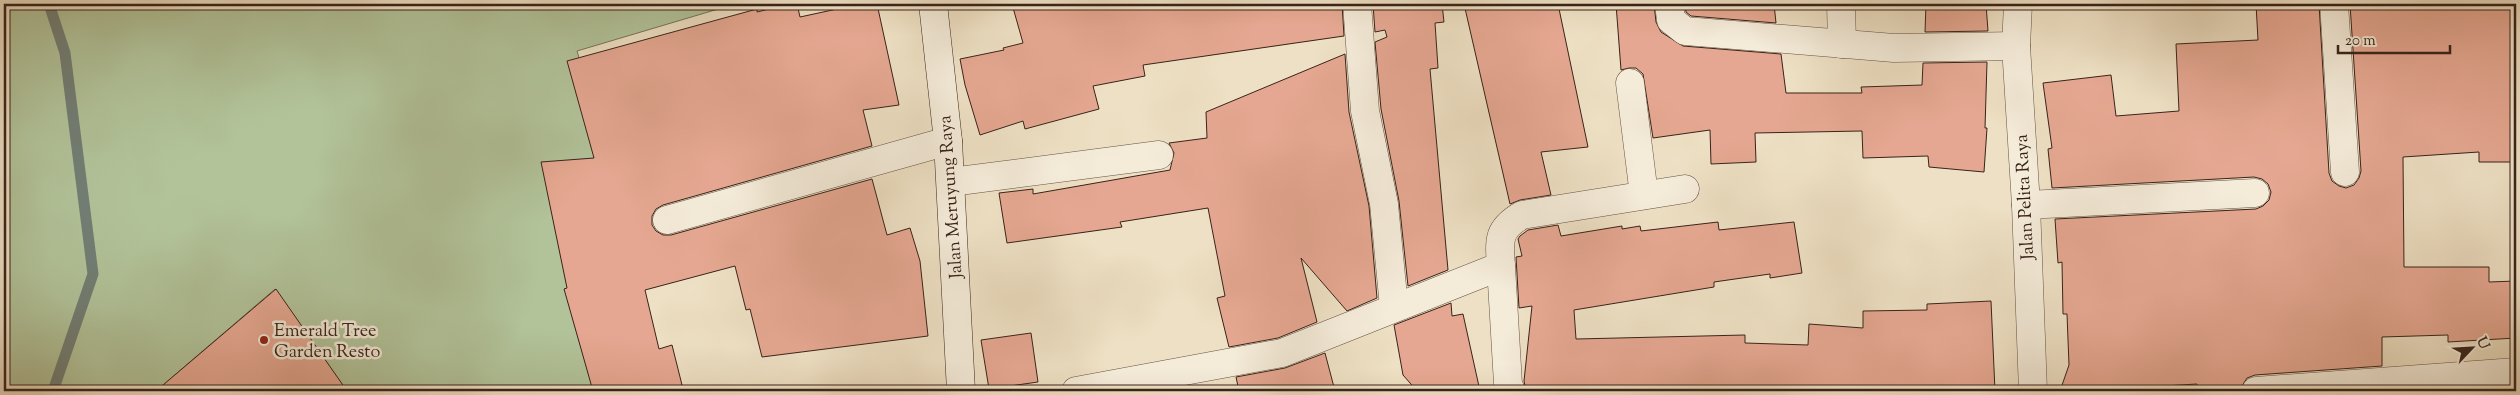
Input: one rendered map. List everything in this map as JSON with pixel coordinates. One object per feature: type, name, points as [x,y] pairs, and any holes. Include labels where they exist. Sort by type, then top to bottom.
[{"type":"street","name":"Jalan Meruyung Raya","points":[[932,4],[948,141],[961,391]]},
{"type":"street","points":[[1357,4],[1365,111],[1384,204],[1394,307]]},
{"type":"street","points":[[1670,4],[1671,20],[1685,31],[1894,48],[2016,46]]},
{"type":"street","points":[[1842,4],[1842,44]]},
{"type":"street","name":"Jalan Pelita Raya","points":[[2018,4],[2016,46],[2026,204],[2033,391]]},
{"type":"street","points":[[2334,4],[2345,172]]},
{"type":"street","points":[[1630,83],[1644,195]]},
{"type":"street","points":[[667,220],[948,141]]},
{"type":"street","points":[[951,182],[1159,155]]},
{"type":"street","points":[[1511,391],[1508,384],[1499,241],[1507,224],[1522,215],[1685,189]]},
{"type":"street","points":[[2026,204],[2254,193]]},
{"type":"street","points":[[1076,391],[1282,353],[1501,266]]},
{"type":"street","points":[[2256,391],[2516,372]]},
{"type":"green space","points":[[4,4],[735,4],[577,51],[626,212],[558,238],[604,391],[347,391],[275,289],[156,391],[4,391]]},
{"type":"building","points":[[789,4],[797,4],[800,17],[860,4],[877,4],[899,105],[863,110],[872,146],[663,205],[656,209],[652,216],[652,225],[656,231],[663,235],[671,235],[872,179],[887,235],[910,228],[920,261],[928,336],[762,357],[750,309],[746,310],[735,266],[645,290],[659,349],[672,345],[682,385],[660,391],[593,391],[564,289],[567,288],[541,162],[594,158],[567,61],[757,9],[757,12]]},
{"type":"building","points":[[1012,4],[1342,4],[1344,36],[1143,65],[1145,76],[1093,86],[1099,109],[1025,129],[1023,121],[980,135],[965,85],[960,59],[1004,50],[1003,48],[1023,43]]},
{"type":"building","points":[[1373,4],[1442,4],[1444,22],[1435,23],[1438,68],[1430,69],[1448,270],[1408,286],[1399,201],[1381,109],[1375,42],[1387,37],[1385,30],[1375,32]]},
{"type":"building","points":[[1464,4],[1558,4],[1588,147],[1541,152],[1551,195],[1520,200],[1510,204]]},
{"type":"building","points":[[1616,4],[1654,4],[1656,22],[1661,32],[1683,46],[1781,54],[1786,93],[1862,93],[1861,87],[1922,85],[1923,63],[1987,62],[1985,128],[1987,128],[1984,172],[1929,167],[1928,156],[1863,158],[1862,131],[1755,133],[1756,162],[1711,164],[1710,130],[1653,138],[1643,74],[1636,68],[1621,70]]},
{"type":"building","points":[[1685,4],[1774,4],[1776,23],[1691,16],[1686,12]]},
{"type":"building","points":[[1926,4],[1986,4],[1988,31],[1925,32]]},
{"type":"building","points":[[2256,4],[2319,4],[2329,173],[2332,181],[2346,188],[2354,185],[2361,171],[2350,4],[2516,4],[2516,162],[2479,162],[2479,152],[2403,157],[2404,267],[2489,267],[2489,282],[2516,281],[2516,338],[2448,342],[2448,335],[2382,337],[2382,366],[2255,375],[2247,378],[2242,386],[2204,391],[2198,391],[2197,384],[2130,388],[2130,391],[2060,391],[2069,365],[2067,314],[2063,314],[2062,262],[2058,263],[2055,219],[2256,209],[2263,206],[2269,200],[2271,192],[2268,184],[2262,179],[2254,177],[2052,188],[2048,149],[2052,148],[2043,83],[2111,75],[2116,116],[2179,111],[2176,44],[2258,40]]},
{"type":"building","points":[[1345,54],[1349,112],[1369,206],[1377,298],[1347,311],[1301,258],[1317,322],[1278,338],[1229,347],[1217,298],[1225,296],[1208,208],[1120,222],[1122,227],[1007,243],[999,193],[1033,189],[1033,194],[1170,170],[1174,153],[1169,143],[1207,138],[1206,112]]},
{"type":"building","points":[[1718,222],[1719,230],[1794,222],[1802,273],[1770,278],[1770,274],[1714,282],[1714,287],[1574,310],[1576,339],[1745,335],[1745,343],[1808,345],[1809,324],[1863,328],[1863,311],[1927,310],[1927,304],[1991,301],[1995,391],[1526,391],[1524,381],[1532,306],[1519,308],[1516,257],[1522,256],[1518,239],[1520,236],[1528,230],[1558,225],[1561,236],[1622,226],[1622,229],[1640,226],[1641,231]]},
{"type":"building","name":"Emerald Tree Garden Resto","points":[[276,289],[347,391],[156,391]]},
{"type":"building","points":[[1451,303],[1452,316],[1463,314],[1480,391],[1417,391],[1403,375],[1394,325]]},
{"type":"building","points":[[1031,333],[1038,382],[989,389],[981,340]]},
{"type":"building","points":[[1325,353],[1335,391],[1239,391],[1236,377],[1285,368]]},
{"type":"waterway","points":[[49,4],[65,53],[93,274],[53,391]]},
{"type":"place","name":"Emerald Tree Garden Resto","points":[[264,340]]}]
